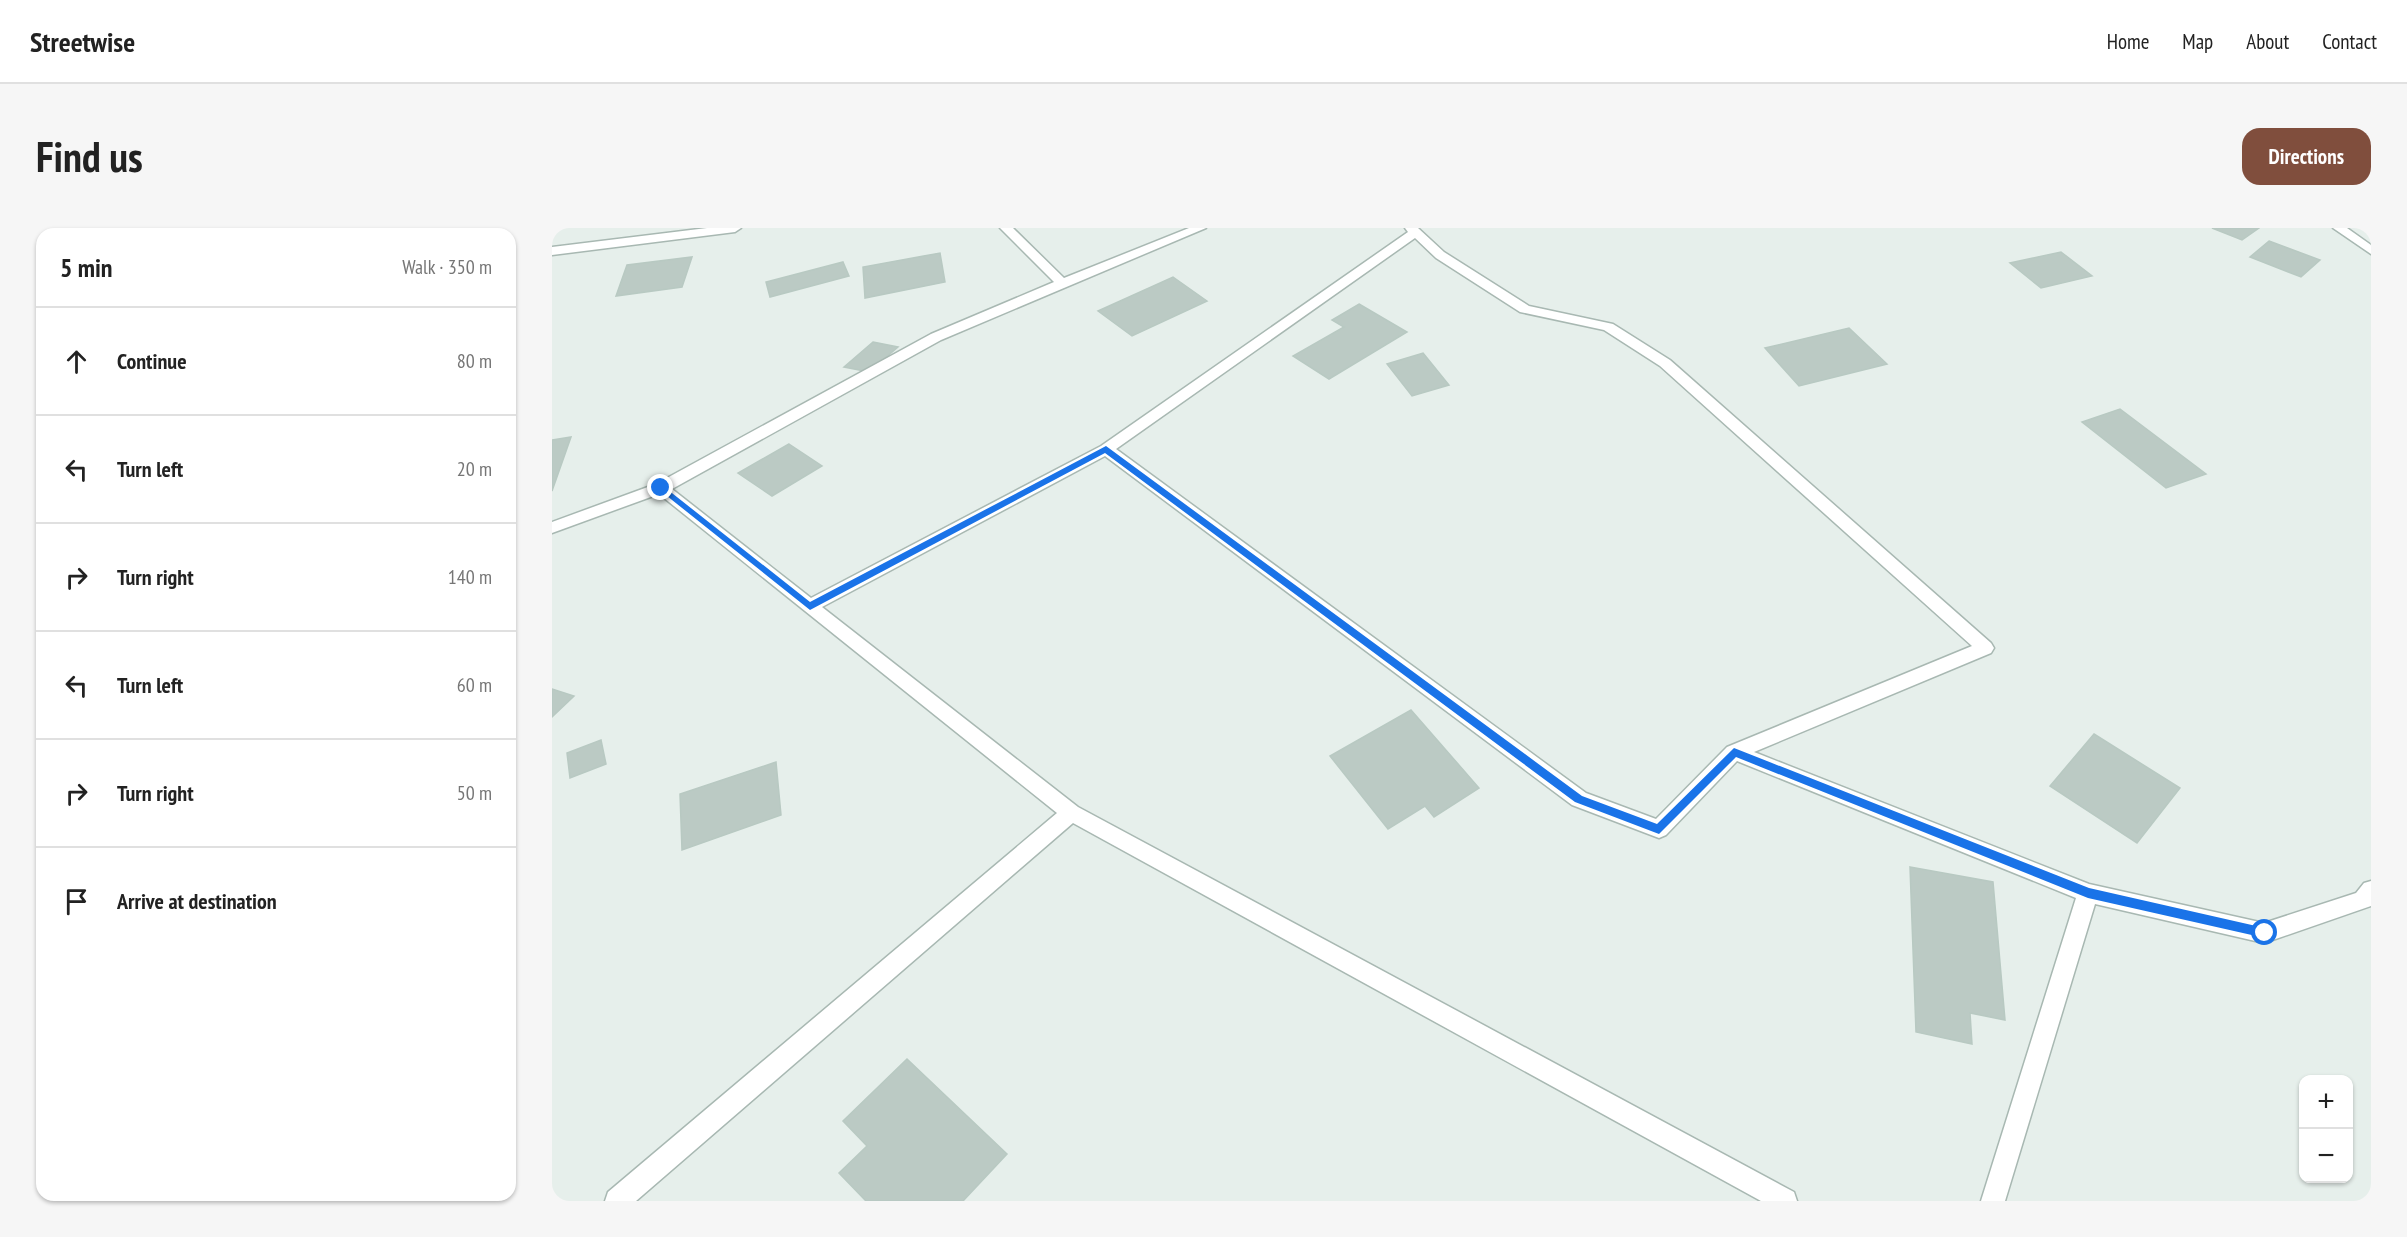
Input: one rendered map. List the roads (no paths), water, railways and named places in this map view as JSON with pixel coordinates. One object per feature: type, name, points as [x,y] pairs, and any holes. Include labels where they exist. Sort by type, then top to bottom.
[{"type":"street","points":[[552,251],[735,228]]},
{"type":"street","points":[[1006,228],[1062,283]]},
{"type":"street","points":[[552,528],[661,488],[936,337],[1062,283],[1200,228]]},
{"type":"street","points":[[2339,228],[2371,250]]},
{"type":"street","points":[[810,606],[1106,449],[1241,356],[1413,230],[1440,255],[1525,309],[1608,327],[1665,363],[1985,648],[1734,752],[1659,829],[1579,799],[1106,449]]},
{"type":"street","points":[[661,488],[1071,813],[1785,1201]]},
{"type":"street","points":[[1734,752],[2088,893],[2265,933],[2363,900],[2371,890]]},
{"type":"street","points":[[617,1201],[1071,813]]},
{"type":"street","points":[[1993,1201],[2088,893]]}]
